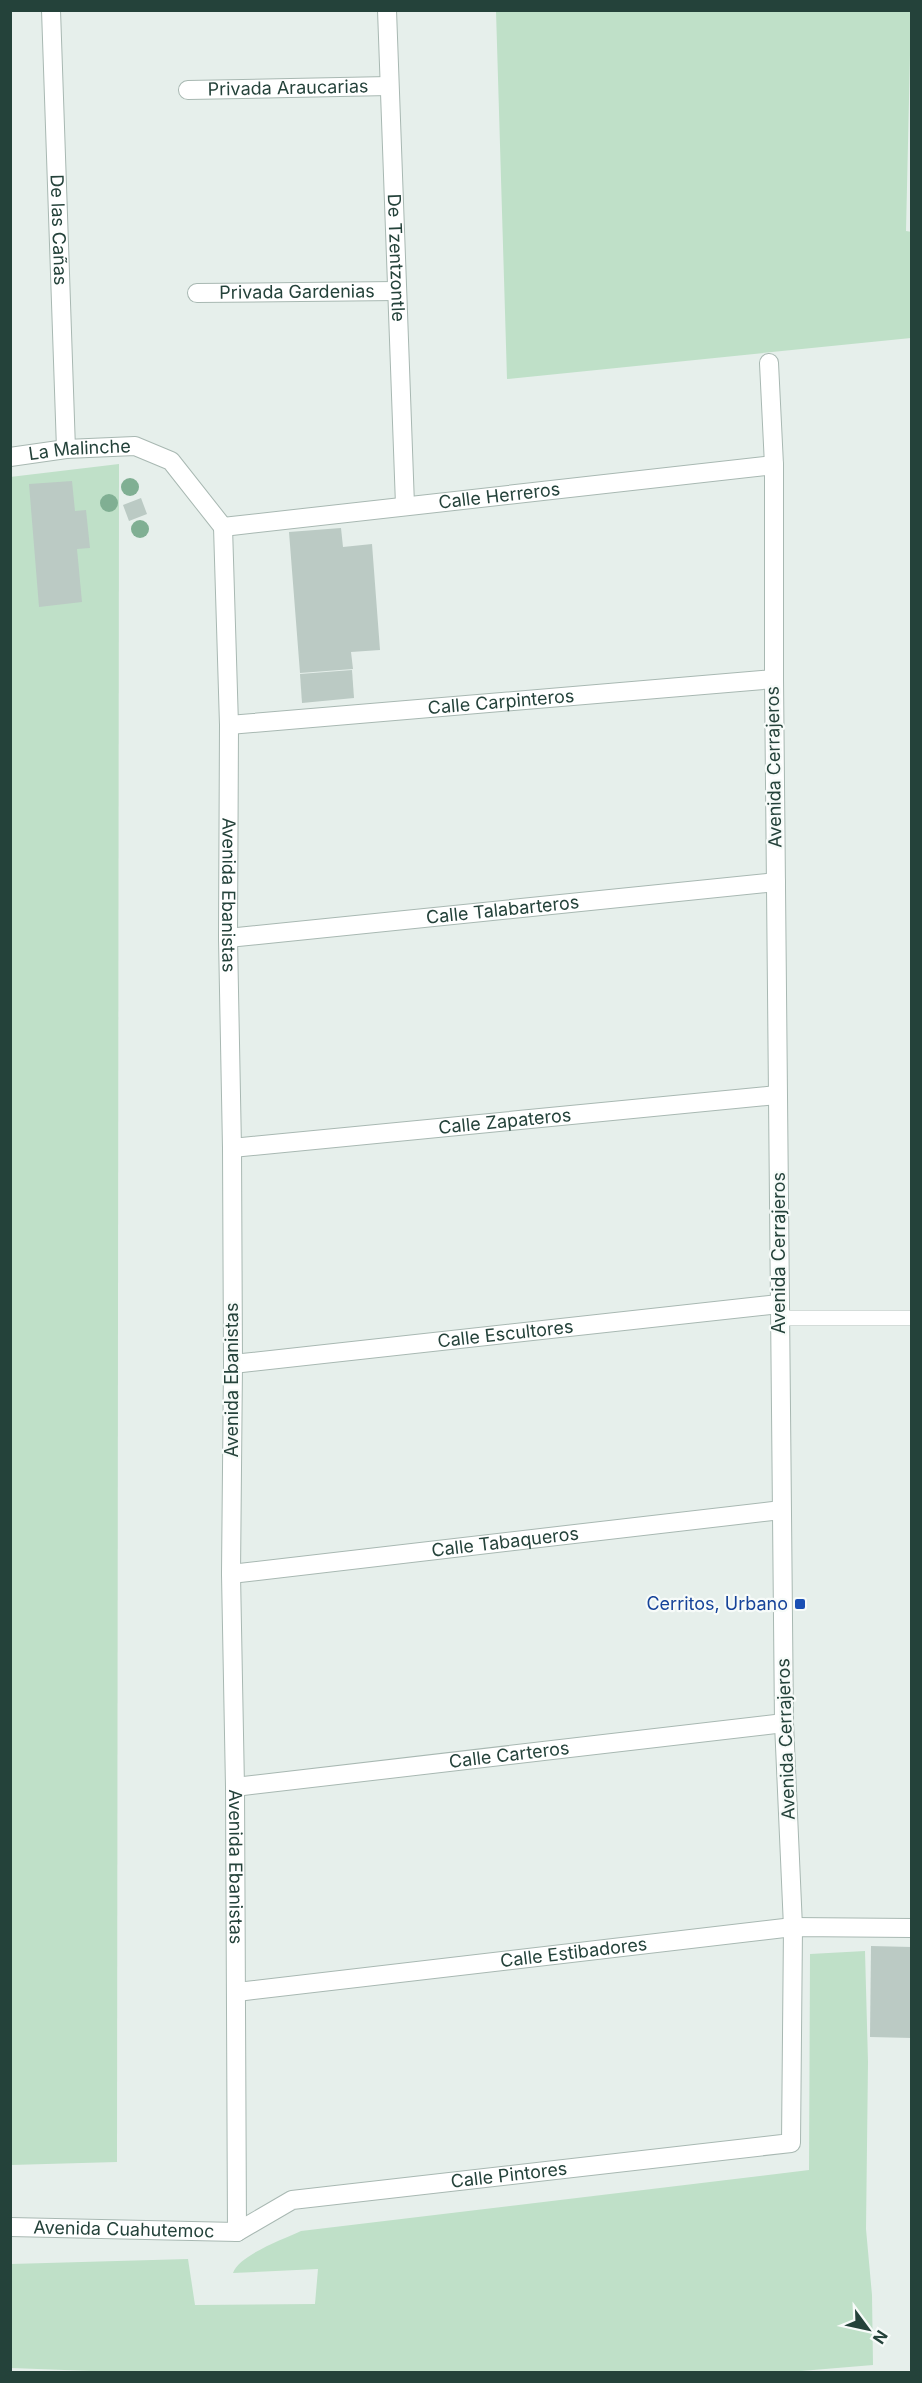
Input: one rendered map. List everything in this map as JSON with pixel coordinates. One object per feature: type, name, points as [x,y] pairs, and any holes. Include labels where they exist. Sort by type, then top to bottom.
[{"type":"street","name":"De las Cañas","points":[[51,10],[66,449]]},
{"type":"street","name":"De Tzentzontle","points":[[387,10],[405,505]]},
{"type":"street","name":"Privada Araucarias","points":[[188,90],[389,86]]},
{"type":"street","name":"Privada Gardenias","points":[[197,293],[397,291]]},
{"type":"street","name":"Avenida Cerrajeros","points":[[769,363],[774,465],[777,1095],[784,1723],[793,1928],[790,2143]]},
{"type":"street","name":"La Malinche","points":[[10,457],[66,449],[135,446],[171,461],[223,527]]},
{"type":"street","name":"Calle Herreros","points":[[223,527],[774,465]]},
{"type":"street","name":"Avenida Ebanistas","points":[[223,527],[230,725],[228,938],[232,1148],[231,1574],[237,1992],[237,2232]]},
{"type":"street","name":"Calle Carpinteros","points":[[230,725],[774,679]]},
{"type":"street","name":"Calle Talabarteros","points":[[228,938],[776,882]]},
{"type":"street","name":"Calle Zapateros","points":[[232,1148],[777,1095]]},
{"type":"street","name":"Calle Escultores","points":[[233,1364],[779,1311]]},
{"type":"street","name":"Calle Tabaqueros","points":[[231,1574],[781,1510]]},
{"type":"street","name":"Calle Carteros","points":[[235,1787],[784,1723]]},
{"type":"street","name":"Calle Estibadores","points":[[237,1992],[793,1928],[912,1928]]},
{"type":"street","name":"Calle Pintores","points":[[237,2232],[292,2200],[790,2143]]},
{"type":"street","name":"Avenida Cuahutemoc","points":[[10,2227],[237,2232]]},
{"type":"lane","points":[[779,1311],[912,1318]]},
{"type":"green space","points":[[496,11],[911,11],[906,231],[912,232],[911,338],[507,379]]},
{"type":"green space","points":[[119,464],[117,2162],[11,2165],[10,477]]},
{"type":"green space","points":[[865,1951],[868,2062],[866,2229],[872,2295],[873,2365],[789,2372],[117,2372],[11,2368],[11,2264],[188,2259],[195,2305],[315,2304],[318,2269],[233,2273],[237,2266],[253,2254],[301,2231],[809,2170],[810,1954]]},
{"type":"building","points":[[72,481],[75,511],[86,510],[90,548],[77,549],[82,602],[39,607],[29,484]]},
{"type":"building","points":[[141,498],[147,514],[129,521],[123,505]]},
{"type":"building","points":[[341,528],[343,547],[372,544],[380,650],[351,652],[353,669],[300,673],[289,532]]},
{"type":"building","points":[[352,670],[354,698],[302,703],[300,674]]},
{"type":"building","points":[[871,1946],[912,1947],[912,2038],[870,2037]]},
{"type":"place","name":"Cerritos, Urbano","points":[[800,1604]]}]
